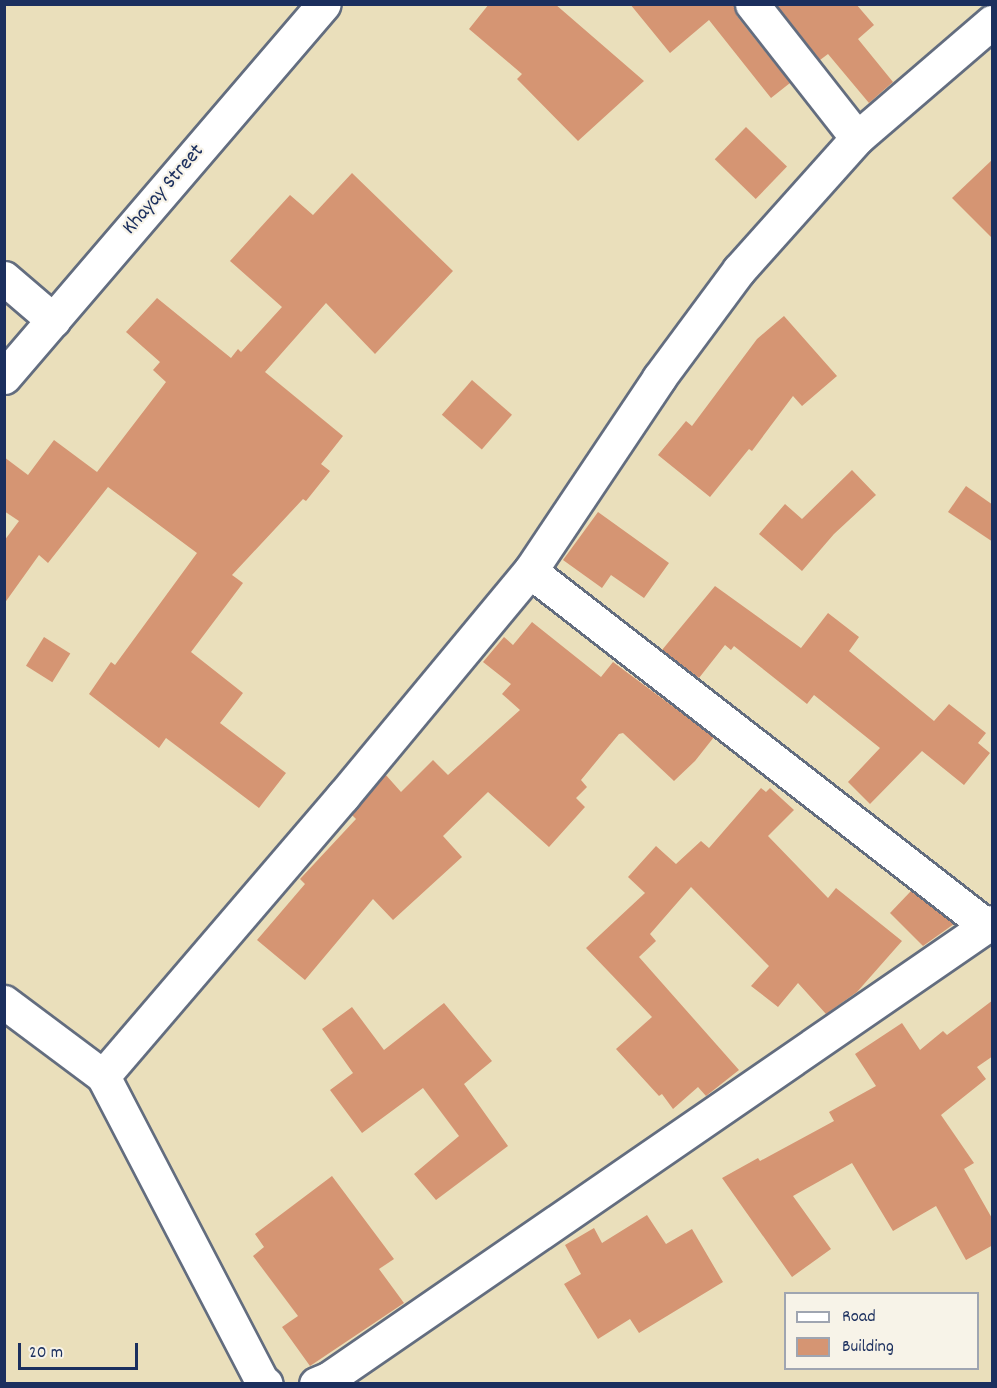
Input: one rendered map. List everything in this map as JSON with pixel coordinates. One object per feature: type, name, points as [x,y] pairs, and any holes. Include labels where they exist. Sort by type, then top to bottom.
[{"type":"street","name":"Khayay Street","points":[[4,377],[324,4]]},
{"type":"street","points":[[752,4],[857,138]]},
{"type":"street","points":[[103,1076],[343,796],[530,571],[658,378],[739,270],[857,138],[993,22]]},
{"type":"street","points":[[4,278],[53,320]]},
{"type":"street","points":[[316,1383],[328,1379],[990,924],[530,571]]},
{"type":"street","points":[[4,1002],[103,1076],[261,1380],[266,1383]]},
{"type":"building","points":[[489,4],[555,4],[644,81],[578,141],[517,79],[522,74],[469,29]]},
{"type":"building","points":[[630,4],[734,4],[737,16],[790,83],[771,98],[709,20],[670,53]]},
{"type":"building","points":[[776,4],[856,4],[874,25],[858,39],[893,82],[869,103],[828,54],[820,60]]},
{"type":"building","points":[[746,127],[787,167],[756,199],[715,159]]},
{"type":"building","points":[[993,159],[993,239],[952,198]]},
{"type":"building","points":[[352,173],[453,271],[375,354],[326,303],[265,372],[343,436],[321,464],[330,471],[306,501],[303,499],[232,575],[243,583],[191,652],[243,693],[220,723],[286,773],[259,808],[166,738],[159,748],[89,694],[111,662],[115,665],[197,553],[108,487],[48,563],[39,555],[4,604],[4,541],[19,521],[4,511],[4,457],[28,475],[54,440],[97,472],[166,382],[153,370],[160,362],[126,332],[157,298],[231,358],[238,349],[241,352],[282,307],[230,261],[290,195],[313,215]]},
{"type":"building","points":[[784,316],[837,376],[802,406],[793,396],[752,451],[749,449],[710,497],[658,455],[686,421],[692,426],[757,339]]},
{"type":"building","points":[[472,380],[512,415],[482,449],[442,415]]},
{"type":"building","points":[[852,470],[876,495],[834,534],[802,571],[759,534],[785,504],[802,519]]},
{"type":"building","points":[[966,486],[993,505],[993,542],[948,512]]},
{"type":"building","points":[[598,512],[669,563],[644,598],[611,575],[602,588],[563,560]]},
{"type":"building","points":[[715,586],[801,648],[828,613],[859,637],[849,651],[934,721],[949,704],[986,733],[978,743],[990,753],[964,785],[922,751],[870,804],[848,782],[880,748],[814,695],[807,704],[734,646],[731,650],[725,645],[699,678],[662,650]]},
{"type":"building","points":[[532,622],[601,677],[613,662],[714,737],[695,761],[674,781],[623,733],[619,734],[581,780],[587,787],[576,798],[585,807],[549,847],[488,792],[443,836],[462,857],[393,920],[373,899],[305,980],[257,940],[305,884],[300,879],[356,819],[352,815],[385,774],[401,792],[433,760],[448,775],[520,710],[502,694],[511,684],[483,662],[504,637],[513,645]]},
{"type":"building","points":[[44,637],[70,653],[52,682],[26,666]]},
{"type":"building","points":[[761,788],[766,792],[770,788],[794,810],[768,836],[828,898],[836,888],[902,941],[857,992],[826,1014],[798,983],[778,1007],[751,986],[769,966],[691,887],[650,934],[656,941],[639,957],[739,1070],[706,1096],[698,1087],[673,1109],[662,1094],[659,1096],[616,1049],[652,1017],[586,948],[645,893],[628,877],[656,846],[676,864],[701,841],[709,848]]},
{"type":"building","points":[[911,891],[954,924],[923,946],[890,913]]},
{"type":"building","points":[[993,1000],[993,1056],[977,1067],[986,1079],[941,1115],[974,1163],[964,1169],[993,1220],[993,1245],[966,1260],[936,1206],[893,1231],[852,1163],[793,1196],[831,1249],[792,1277],[722,1178],[758,1158],[760,1161],[834,1121],[829,1112],[876,1086],[855,1054],[902,1023],[920,1050],[943,1031],[947,1035]]},
{"type":"building","points":[[444,1003],[492,1061],[464,1084],[508,1146],[436,1200],[414,1174],[459,1136],[423,1088],[362,1133],[330,1090],[353,1073],[322,1029],[352,1007],[384,1050]]},
{"type":"building","points":[[332,1176],[394,1259],[379,1269],[404,1303],[310,1366],[282,1327],[298,1316],[253,1256],[264,1247],[255,1234]]},
{"type":"building","points":[[647,1215],[666,1244],[692,1229],[723,1282],[639,1333],[630,1319],[598,1339],[564,1284],[581,1274],[565,1245],[594,1228],[602,1243]]}]
